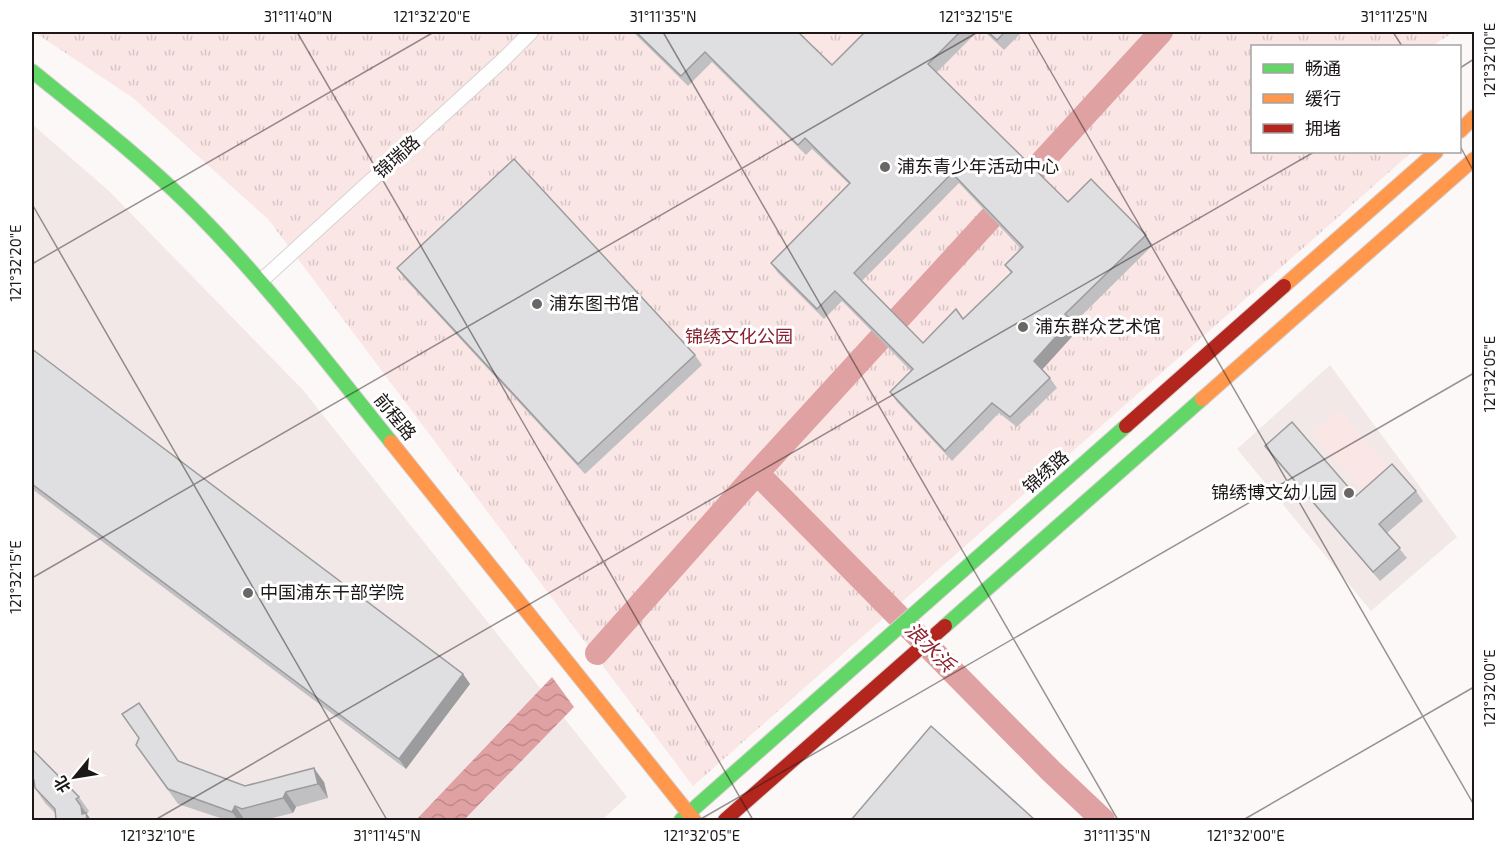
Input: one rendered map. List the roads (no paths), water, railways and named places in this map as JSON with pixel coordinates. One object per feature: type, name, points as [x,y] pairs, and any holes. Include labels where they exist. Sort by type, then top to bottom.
[{"type":"main road","name":"前程路","points":[[32,71],[96,123],[187,203],[261,281],[297,323],[688,818]]},
{"type":"main road","points":[[1461,129],[1474,117]]},
{"type":"main road","name":"锦绣路","points":[[688,818],[919,609],[1435,153]]},
{"type":"main road","points":[[725,820],[1474,159]]},
{"type":"street","name":"锦瑞路","points":[[261,281],[504,60],[531,32]]},
{"type":"water","points":[[552,677],[574,707],[464,820],[416,820]]},
{"type":"waterway","points":[[597,653],[757,473],[1161,32]]},
{"type":"waterway","name":"浪水浜","points":[[757,473],[1051,771],[1103,820]]},
{"type":"place","name":"浦东青少年活动中心","points":[[885,167]]},
{"type":"place","name":"浦东图书馆","points":[[537,304]]},
{"type":"place","name":"浦东群众艺术馆","points":[[1023,327]]},
{"type":"place","name":"锦绣博文幼儿园","points":[[1349,493]]},
{"type":"place","name":"中国浦东干部学院","points":[[248,593]]},
{"type":"park label","name":"锦绣文化公园","points":[[739,337]]}]
